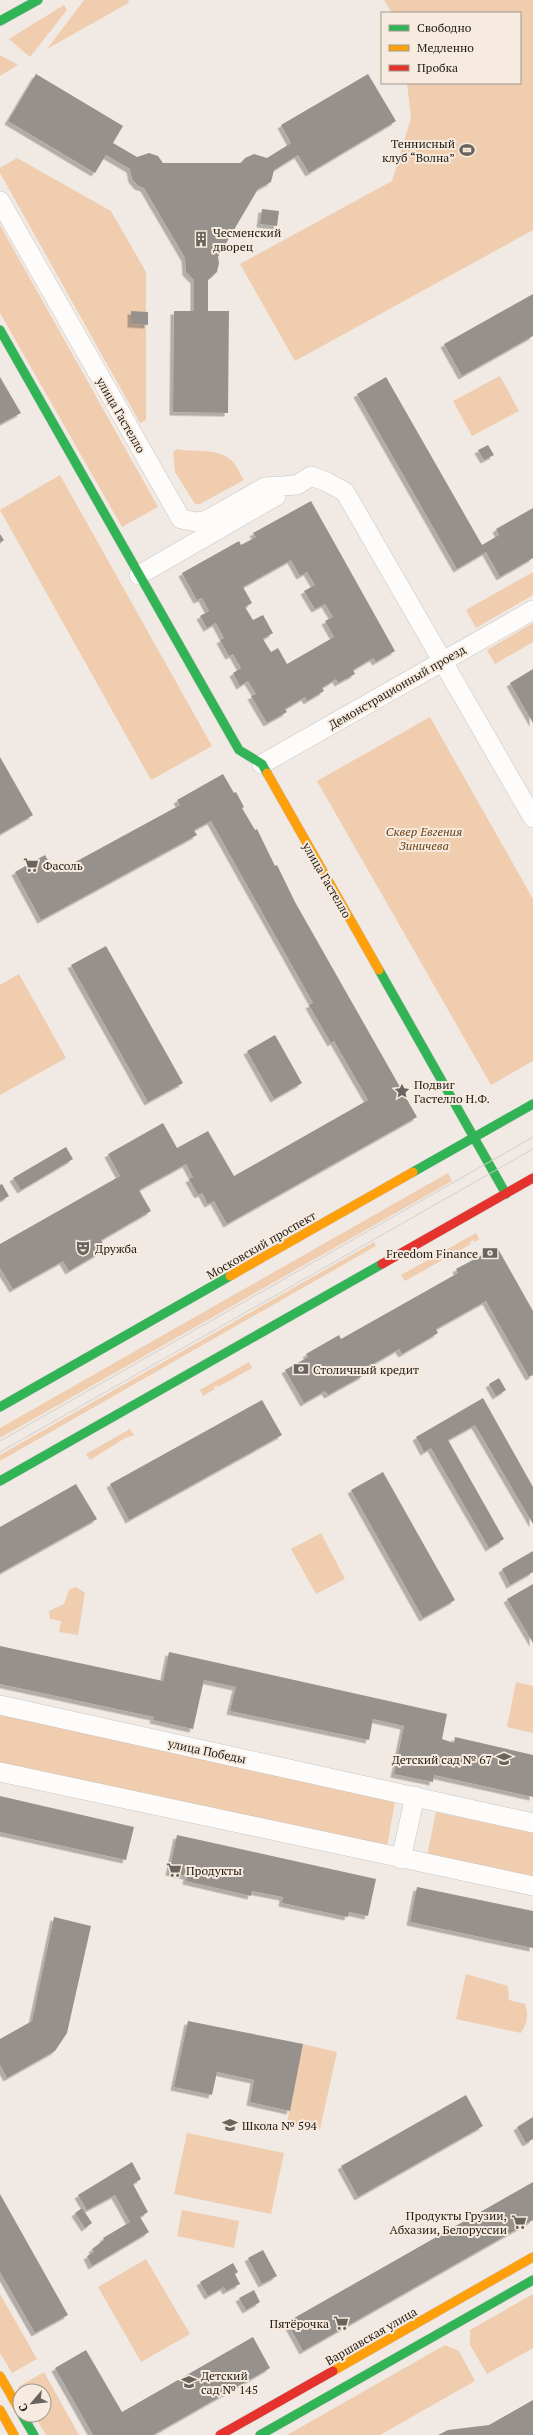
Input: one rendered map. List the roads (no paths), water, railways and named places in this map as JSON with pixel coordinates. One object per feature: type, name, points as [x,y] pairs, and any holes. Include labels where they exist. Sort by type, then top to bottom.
[{"type":"street","points":[[0,21],[38,0]]},
{"type":"street","name":"улица Гастелло","points":[[0,201],[181,519],[197,522],[207,520],[265,488],[297,484]]},
{"type":"street","name":"улица Гастелло","points":[[0,330],[239,750],[262,764],[506,1194]]},
{"type":"street","name":"улица Гастелло","points":[[139,575],[311,476],[328,482],[345,492],[533,818]]},
{"type":"street","name":"Демонстрационный проезд","points":[[262,764],[533,610]]},
{"type":"street","name":"Московский проспект","points":[[0,1407],[533,1104]]},
{"type":"street","points":[[0,1481],[533,1178]]},
{"type":"street","name":"улица Победы","points":[[0,1706],[533,1823]]},
{"type":"street","points":[[0,1772],[401,1859],[533,1886]]},
{"type":"street","points":[[401,1859],[415,1796]]},
{"type":"street","name":"Варшавская улица","points":[[220,2435],[533,2257]]},
{"type":"street","points":[[260,2435],[533,2280]]},
{"type":"street","points":[[0,2376],[12,2397]]},
{"type":"street","points":[[0,2410],[14,2435]]},
{"type":"street","points":[[27,2423],[34,2435]]},
{"type":"tram line","points":[[0,1441],[533,1137]]},
{"type":"tram line","points":[[0,1452],[533,1149]]},
{"type":"place","name":"Теннисный клуб “Волна”","points":[[467,150]]},
{"type":"place","name":"Чесменский дворец","points":[[201,239]]},
{"type":"place","name":"Фасоль","points":[[31,865]]},
{"type":"place","name":"Подвиг Гастелло Н.Ф.","points":[[402,1091]]},
{"type":"place","name":"Дружба","points":[[83,1248]]},
{"type":"place","name":"Freedom Finance","points":[[490,1253]]},
{"type":"place","name":"Столичный кредит","points":[[301,1369]]},
{"type":"place","name":"Детский сад № 67","points":[[504,1759]]},
{"type":"place","name":"Продукты","points":[[174,1870]]},
{"type":"place","name":"Школа № 594","points":[[230,2125]]},
{"type":"place","name":"Продукты Грузии, Абхазии, Белоруссии","points":[[519,2222]]},
{"type":"place","name":"Пятёрочка","points":[[341,2323]]},
{"type":"place","name":"Детский сад № 145","points":[[189,2382]]},
{"type":"park label","name":"Сквер Евгения Зиничева","points":[[424,838]]}]
